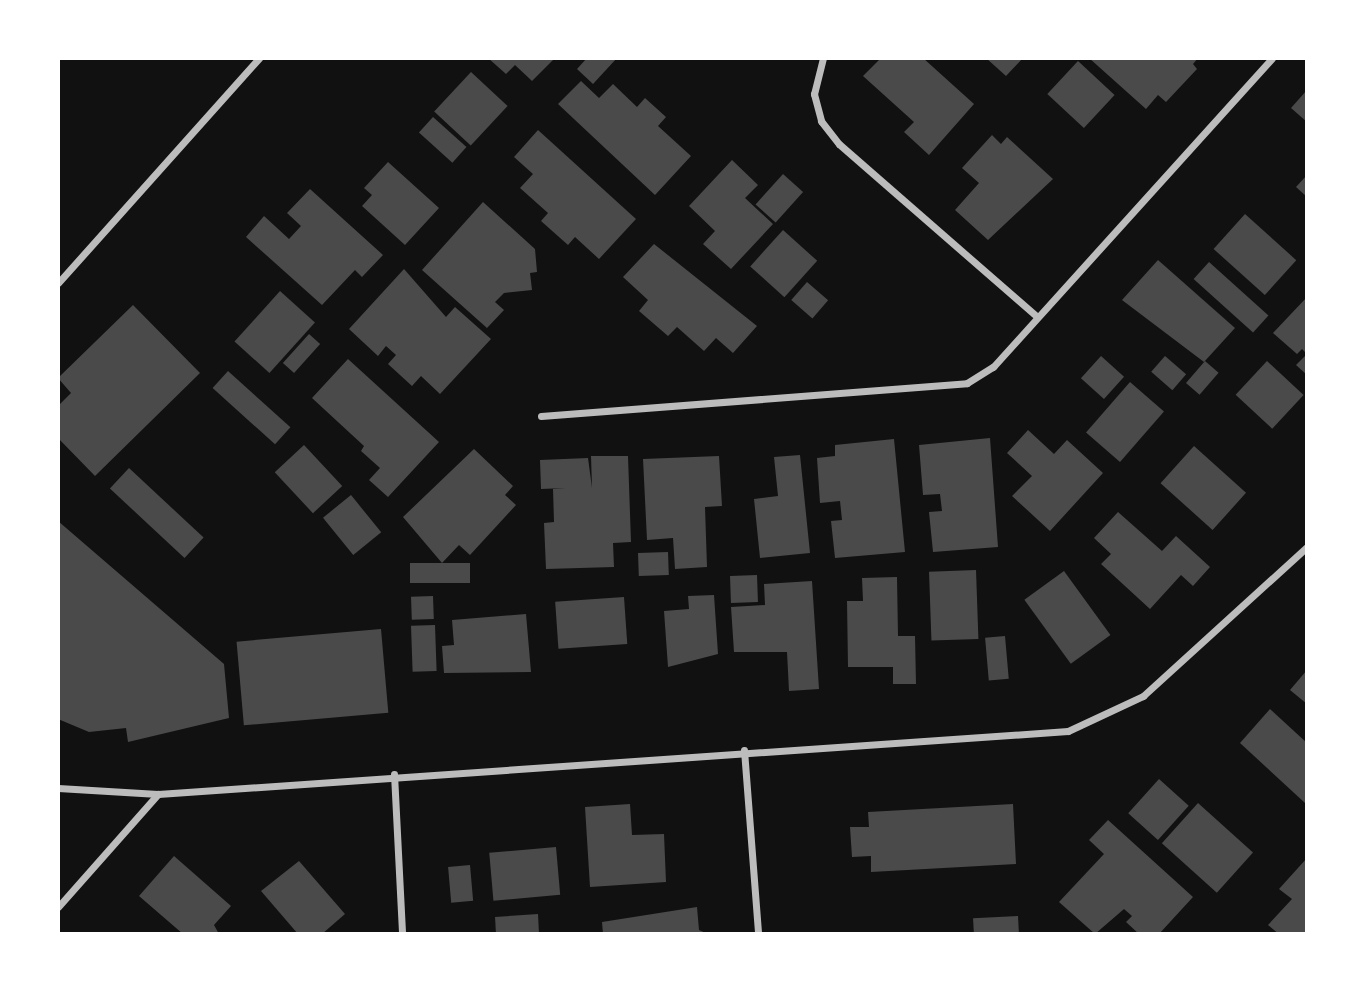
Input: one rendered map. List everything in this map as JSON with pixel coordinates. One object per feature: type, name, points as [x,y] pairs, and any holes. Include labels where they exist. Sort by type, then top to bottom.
[{"type":"street","points":[[58,283],[259,58]]},
{"type":"street","points":[[823,58],[814,94],[821,121],[839,144],[1036,316]]},
{"type":"street","points":[[541,416],[967,383],[993,367],[1036,316],[1272,58]]},
{"type":"street","points":[[58,788],[158,794],[394,774],[1068,731],[1110,717],[1184,663],[1307,547]]},
{"type":"street","points":[[744,750],[758,934]]},
{"type":"street","points":[[394,774],[402,934]]},
{"type":"street","points":[[58,907],[158,794]]},
{"type":"building","points":[[488,58],[555,58],[532,81],[515,65],[506,74]]},
{"type":"building","points":[[587,58],[617,58],[593,84],[577,69]]},
{"type":"building","points":[[881,58],[923,58],[974,104],[929,155],[904,132],[914,122],[863,76]]},
{"type":"building","points":[[986,58],[1023,58],[1006,76]]},
{"type":"building","points":[[1089,58],[1198,58],[1193,64],[1197,69],[1166,102],[1158,95],[1146,109]]},
{"type":"building","points":[[1078,61],[1115,95],[1084,128],[1047,94]]},
{"type":"building","points":[[471,72],[508,106],[471,146],[434,111]]},
{"type":"building","points":[[581,81],[599,98],[613,84],[637,107],[645,98],[666,117],[658,126],[691,156],[655,195],[558,104]]},
{"type":"building","points":[[1307,90],[1307,122],[1291,108]]},
{"type":"building","points":[[433,117],[466,147],[452,163],[419,133]]},
{"type":"building","points":[[538,130],[636,219],[599,259],[575,237],[568,245],[541,221],[548,213],[520,188],[533,174],[514,157]]},
{"type":"building","points":[[992,135],[1001,144],[1007,137],[1053,179],[988,240],[955,210],[979,183],[962,168]]},
{"type":"building","points":[[732,160],[758,185],[745,198],[773,224],[731,269],[703,244],[715,231],[689,206]]},
{"type":"building","points":[[388,162],[439,208],[405,245],[362,206],[372,195],[364,188]]},
{"type":"building","points":[[783,174],[803,192],[776,223],[756,204]]},
{"type":"building","points":[[1307,175],[1307,197],[1296,187]]},
{"type":"building","points":[[310,189],[383,255],[362,277],[355,270],[322,305],[246,237],[264,216],[289,239],[301,226],[287,213]]},
{"type":"building","points":[[483,202],[535,249],[537,272],[530,273],[532,290],[504,293],[495,302],[504,310],[487,328],[422,270]]},
{"type":"building","points":[[1245,214],[1296,260],[1265,295],[1214,249]]},
{"type":"building","points":[[783,230],[817,261],[784,297],[750,266]]},
{"type":"building","points":[[654,244],[757,326],[733,353],[716,338],[704,351],[677,327],[668,336],[639,311],[648,300],[623,277]]},
{"type":"building","points":[[1158,260],[1235,328],[1204,362],[1122,300]]},
{"type":"building","points":[[1209,262],[1268,316],[1253,333],[1194,279]]},
{"type":"building","points":[[404,269],[446,317],[455,307],[491,339],[440,394],[421,376],[412,386],[388,364],[396,355],[386,346],[378,356],[349,329]]},
{"type":"building","points":[[807,282],[828,300],[812,318],[791,300]]},
{"type":"building","points":[[280,291],[315,322],[269,373],[234,342]]},
{"type":"building","points":[[1307,297],[1307,354],[1302,349],[1297,354],[1273,333]]},
{"type":"building","points":[[133,305],[200,373],[95,476],[58,438],[58,406],[71,393],[58,378]]},
{"type":"building","points":[[309,334],[320,344],[294,373],[283,363]]},
{"type":"building","points":[[1307,354],[1307,375],[1296,365]]},
{"type":"building","points":[[1101,356],[1124,377],[1104,399],[1081,378]]},
{"type":"building","points":[[1165,356],[1186,374],[1172,390],[1151,372]]},
{"type":"building","points":[[348,359],[439,442],[388,497],[369,480],[380,468],[361,451],[364,446],[312,398]]},
{"type":"building","points":[[1205,361],[1219,373],[1200,395],[1186,383]]},
{"type":"building","points":[[1267,361],[1304,395],[1272,429],[1236,395]]},
{"type":"building","points":[[228,371],[290,427],[275,444],[213,388]]},
{"type":"building","points":[[1130,382],[1164,412],[1120,462],[1086,433]]},
{"type":"building","points":[[1028,430],[1054,454],[1067,440],[1103,473],[1050,531],[1012,496],[1032,476],[1007,453]]},
{"type":"building","points":[[990,438],[998,547],[933,552],[929,512],[942,511],[940,494],[923,495],[919,445]]},
{"type":"building","points":[[894,439],[905,552],[835,558],[831,521],[842,520],[840,501],[820,503],[817,458],[835,456],[835,445]]},
{"type":"building","points":[[304,445],[342,486],[313,513],[275,472]]},
{"type":"building","points":[[1194,446],[1246,493],[1213,530],[1161,483]]},
{"type":"building","points":[[474,449],[513,486],[505,495],[516,505],[470,555],[459,545],[442,563],[403,517]]},
{"type":"building","points":[[800,455],[810,553],[760,558],[754,499],[778,496],[774,457]]},
{"type":"building","points":[[591,456],[628,456],[631,542],[613,543],[614,567],[546,569],[544,523],[554,522],[553,489],[566,488],[541,489],[540,460],[588,458],[592,488]]},
{"type":"building","points":[[719,456],[722,506],[705,507],[707,567],[675,569],[673,538],[647,540],[643,459]]},
{"type":"building","points":[[129,468],[204,538],[185,558],[110,488]]},
{"type":"building","points":[[351,495],[381,532],[353,555],[323,518]]},
{"type":"building","points":[[1118,512],[1162,551],[1176,536],[1210,567],[1193,586],[1181,575],[1150,609],[1101,564],[1111,554],[1094,538]]},
{"type":"building","points":[[58,521],[224,664],[229,718],[128,742],[126,728],[89,732],[58,719]]},
{"type":"building","points":[[668,552],[669,575],[639,576],[638,553]]},
{"type":"building","points":[[410,563],[470,563],[470,583],[410,583]]},
{"type":"building","points":[[976,570],[978,639],[931,641],[929,572]]},
{"type":"building","points":[[1064,571],[1110,635],[1071,664],[1024,600]]},
{"type":"building","points":[[757,575],[758,602],[731,603],[730,576]]},
{"type":"building","points":[[897,577],[898,636],[915,636],[916,684],[893,684],[893,667],[848,667],[847,601],[863,601],[862,578]]},
{"type":"building","points":[[812,581],[819,689],[789,691],[787,652],[734,652],[731,607],[765,605],[764,584]]},
{"type":"building","points":[[714,595],[718,654],[668,667],[664,611],[689,609],[688,596]]},
{"type":"building","points":[[433,596],[434,619],[412,620],[411,597]]},
{"type":"building","points":[[624,597],[627,644],[558,649],[555,602]]},
{"type":"building","points":[[526,614],[531,672],[444,673],[442,646],[454,645],[452,620]]},
{"type":"building","points":[[435,625],[437,671],[413,672],[411,626]]},
{"type":"building","points":[[381,629],[388,713],[244,725],[237,642]]},
{"type":"building","points":[[1005,636],[1009,679],[989,681],[985,638]]},
{"type":"building","points":[[1307,670],[1307,704],[1290,690]]},
{"type":"building","points":[[1270,709],[1307,743],[1305,803],[1240,743]]},
{"type":"building","points":[[1159,779],[1189,806],[1158,840],[1128,813]]},
{"type":"building","points":[[1198,803],[1253,853],[1217,893],[1162,843]]},
{"type":"building","points":[[630,804],[632,835],[664,834],[666,882],[590,887],[585,807]]},
{"type":"building","points":[[1013,804],[1016,864],[871,872],[871,856],[852,857],[850,827],[869,827],[868,812]]},
{"type":"building","points":[[1108,820],[1193,897],[1159,934],[1139,934],[1126,922],[1132,916],[1124,909],[1095,934],[1059,902],[1104,854],[1089,840]]},
{"type":"building","points":[[556,847],[560,895],[493,901],[489,853]]},
{"type":"building","points":[[174,856],[231,906],[214,925],[219,934],[183,934],[139,896]]},
{"type":"building","points":[[1307,858],[1307,934],[1279,934],[1268,925],[1292,899],[1279,889]]},
{"type":"building","points":[[299,861],[345,914],[322,934],[298,934],[261,891]]},
{"type":"building","points":[[470,865],[473,901],[451,903],[448,867]]},
{"type":"building","points":[[697,907],[699,930],[708,934],[603,934],[602,922]]},
{"type":"building","points":[[538,914],[539,934],[496,934],[495,917]]},
{"type":"building","points":[[1018,916],[1019,934],[974,934],[973,918]]}]
